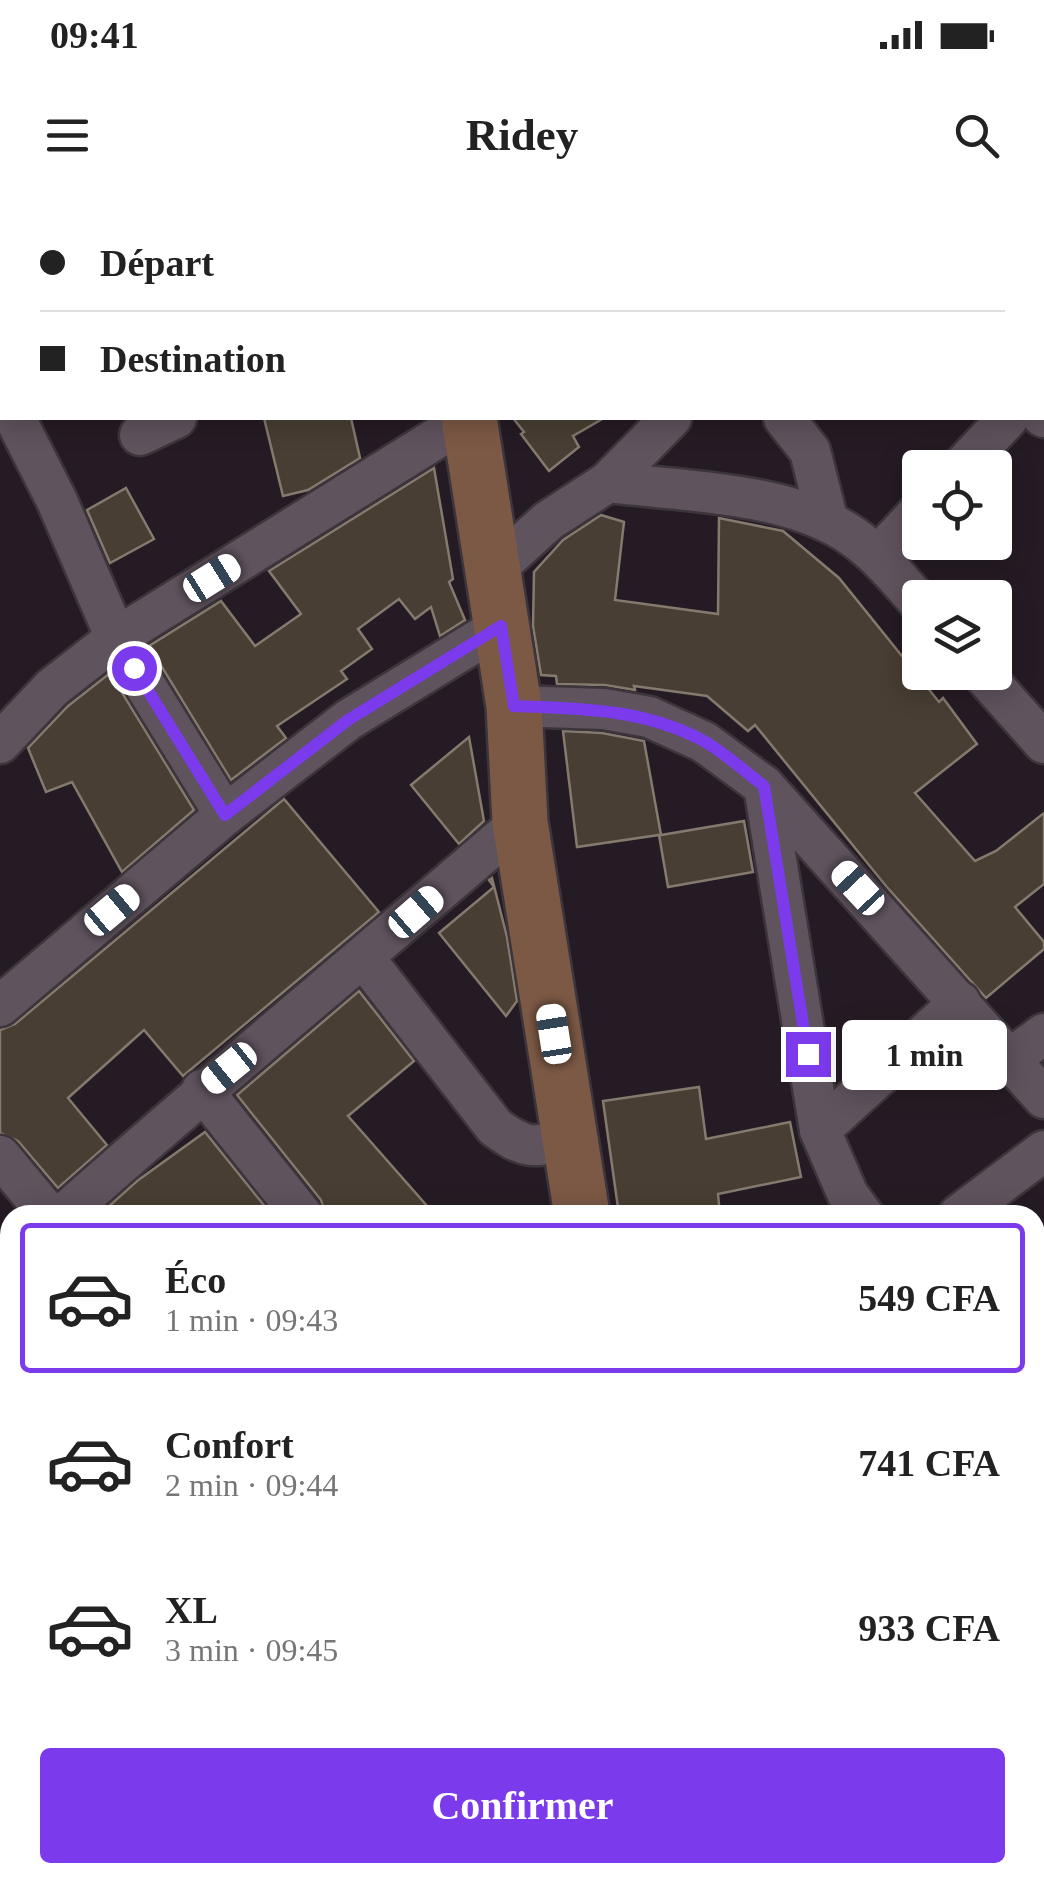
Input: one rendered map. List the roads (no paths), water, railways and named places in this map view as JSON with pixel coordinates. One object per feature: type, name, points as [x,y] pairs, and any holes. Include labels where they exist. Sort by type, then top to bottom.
[{"type":"main road","points":[[469,420],[514,706],[520,822],[580,1205]]},
{"type":"street","points":[[16,420],[57,501],[116,638],[225,815]]},
{"type":"street","points":[[140,435],[172,420]]},
{"type":"street","points":[[0,743],[52,688],[116,638],[466,420]]},
{"type":"street","points":[[493,571],[548,520],[608,482],[670,420]]},
{"type":"street","points":[[786,420],[810,451],[828,522]]},
{"type":"street","points":[[978,450],[1006,420]]},
{"type":"street","points":[[608,482],[801,510],[828,522],[878,556],[902,583]]},
{"type":"street","points":[[878,556],[902,530]]},
{"type":"street","points":[[0,1006],[225,815],[348,720],[501,626]]},
{"type":"street","points":[[998,690],[1044,743]]},
{"type":"street","points":[[514,706],[604,710],[650,717],[704,742],[764,786],[1044,1098]]},
{"type":"street","points":[[764,786],[820,1130],[856,1205]]},
{"type":"street","points":[[74,1205],[202,1090],[364,958],[520,822]]},
{"type":"street","points":[[364,958],[495,1127],[518,1144],[537,1148],[570,1139]]},
{"type":"street","points":[[820,1130],[960,1002]]},
{"type":"street","points":[[1010,1059],[1044,1034]]},
{"type":"street","points":[[202,1090],[294,1205]]},
{"type":"street","points":[[972,1205],[1044,1151]]},
{"type":"street","points":[[0,1156],[41,1205]]}]
